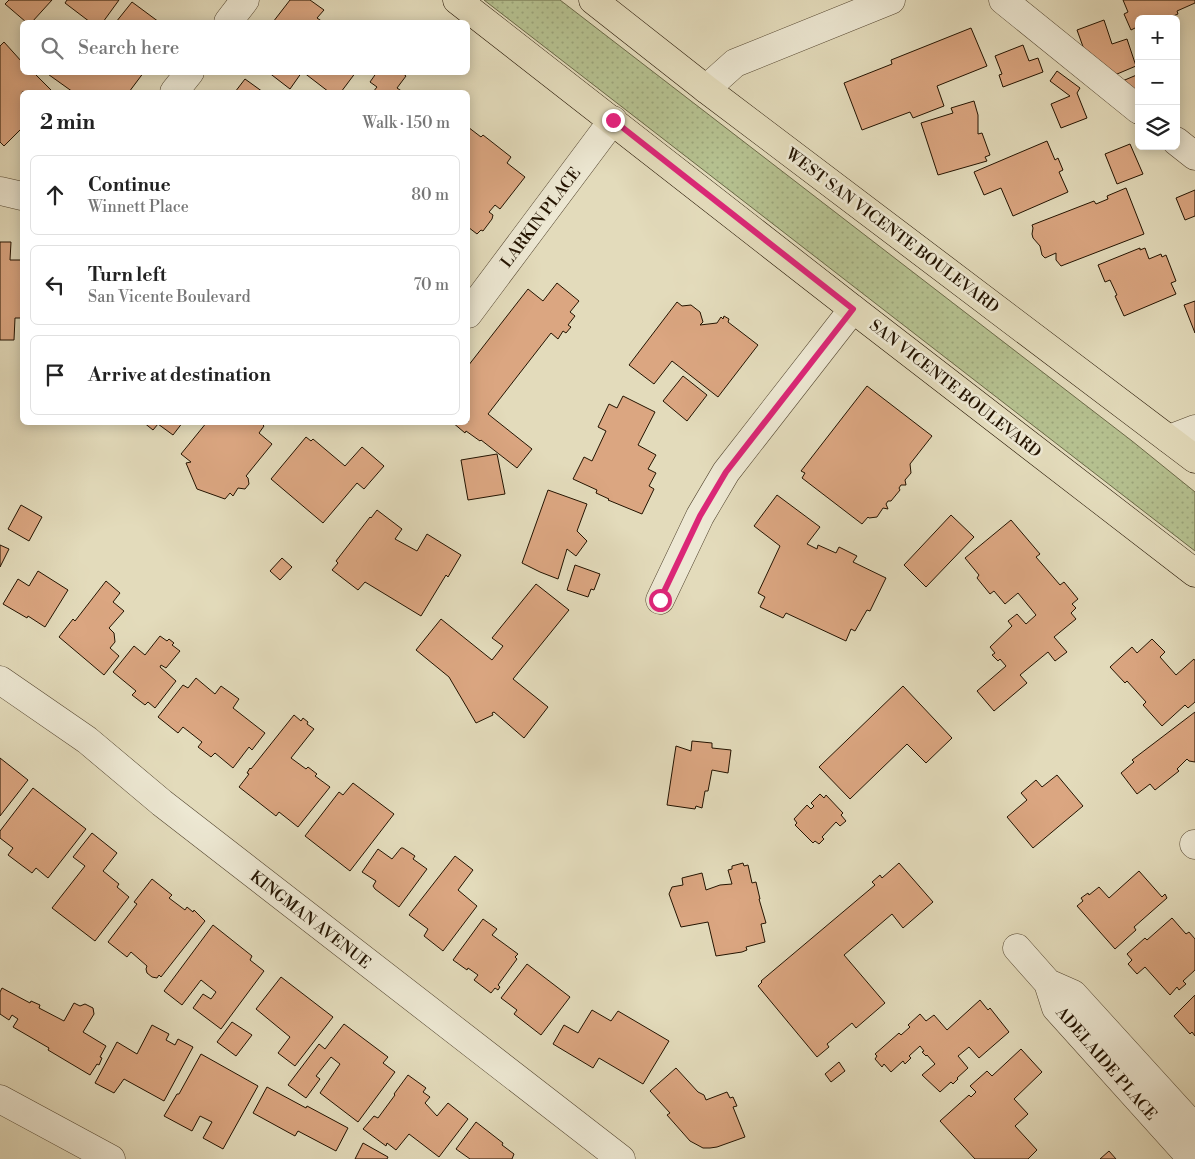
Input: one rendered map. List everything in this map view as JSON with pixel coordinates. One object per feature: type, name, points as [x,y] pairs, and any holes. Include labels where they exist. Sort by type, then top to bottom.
[{"type":"main road","name":"SAN VICENTE BOULEVARD","points":[[458,0],[1195,573]]},
{"type":"main road","name":"WEST SAN VICENTE BOULEVARD","points":[[593,0],[706,89],[1195,459]]},
{"type":"street","points":[[230,20],[245,0]]},
{"type":"street","points":[[706,89],[736,63],[891,0]]},
{"type":"street","points":[[1003,0],[1135,107]]},
{"type":"street","points":[[176,90],[188,75]]},
{"type":"street","name":"LARKIN PLACE","points":[[470,311],[613,120]]},
{"type":"street","points":[[1180,143],[1195,156]]},
{"type":"street","points":[[0,191],[20,196]]},
{"type":"street","points":[[660,600],[700,516],[726,472],[853,309]]},
{"type":"street","points":[[1169,439],[1195,429]]},
{"type":"street","name":"KINGMAN AVENUE","points":[[0,680],[87,740],[162,803],[621,1159]]},
{"type":"street","name":"ADELAIDE PLACE","points":[[1017,948],[1048,983],[1074,994],[1186,1129],[1192,1159]]},
{"type":"street","points":[[0,1099],[111,1159]]},
{"type":"green space","points":[[484,0],[560,0],[1132,441],[1195,492],[1195,551]]},
{"type":"building","points":[[9,0],[52,0],[34,20],[24,20],[5,4]]},
{"type":"building","points":[[67,0],[119,0],[104,20],[87,20],[65,3]]},
{"type":"building","points":[[290,0],[310,0],[324,10],[317,18],[320,20],[275,20]]},
{"type":"building","points":[[1123,0],[1195,0],[1195,3],[1177,11],[1178,14],[1176,15],[1135,15],[1135,28],[1131,30],[1124,14],[1128,12]]},
{"type":"building","points":[[132,2],[156,20],[118,20]]},
{"type":"building","points":[[1104,20],[1112,44],[1127,39],[1135,66],[1110,77],[1086,55],[1077,30]]},
{"type":"building","points":[[971,28],[987,66],[937,86],[944,106],[913,118],[910,112],[862,130],[844,83],[892,64],[891,60]]},
{"type":"building","points":[[4,42],[20,60],[20,75],[36,75],[51,90],[20,90],[20,130],[4,146],[0,142],[0,46]]},
{"type":"building","points":[[1023,45],[1029,61],[1038,58],[1043,72],[1003,87],[999,75],[1002,74],[995,56]]},
{"type":"building","points":[[1057,71],[1080,88],[1077,93],[1087,118],[1061,128],[1051,104],[1070,96],[1050,81]]},
{"type":"building","points":[[49,75],[142,75],[130,90],[70,90]]},
{"type":"building","points":[[272,75],[300,75],[290,89]]},
{"type":"building","points":[[307,75],[354,75],[342,90],[326,90]]},
{"type":"building","points":[[375,75],[406,76],[397,88],[400,90],[375,90],[377,87],[370,82]]},
{"type":"building","points":[[1135,76],[1135,98],[1120,82]]},
{"type":"building","points":[[245,79],[260,90],[237,90]]},
{"type":"building","points":[[974,101],[978,115],[978,134],[982,133],[990,155],[985,157],[987,161],[938,175],[921,123],[953,113],[951,108]]},
{"type":"building","points":[[470,129],[481,137],[483,135],[511,157],[507,163],[525,177],[500,209],[495,205],[489,212],[493,215],[492,219],[483,231],[481,230],[477,234],[470,229]]},
{"type":"building","points":[[1047,141],[1055,160],[1058,158],[1063,170],[1059,172],[1068,192],[1013,216],[1001,188],[984,195],[974,172]]},
{"type":"building","points":[[1130,144],[1143,174],[1117,184],[1105,154]]},
{"type":"building","points":[[1126,188],[1144,234],[1061,266],[1056,260],[1056,253],[1045,258],[1042,255],[1040,246],[1033,238],[1032,225],[1094,201],[1096,204],[1108,199],[1107,196]]},
{"type":"building","points":[[1195,190],[1195,216],[1185,220],[1176,198]]},
{"type":"building","points":[[0,242],[11,242],[10,260],[20,260],[20,318],[15,318],[14,340],[0,340]]},
{"type":"building","points":[[1140,248],[1140,250],[1145,248],[1149,259],[1161,254],[1162,257],[1166,255],[1176,281],[1171,283],[1176,294],[1124,316],[1110,280],[1105,282],[1098,265]]},
{"type":"building","points":[[557,283],[579,301],[570,312],[575,316],[568,325],[571,327],[566,333],[563,331],[558,339],[551,333],[488,414],[532,449],[517,468],[481,440],[466,431],[465,433],[456,425],[470,425],[470,363],[528,289],[543,301]]},
{"type":"building","points":[[1195,301],[1195,333],[1184,305]]},
{"type":"building","points":[[677,302],[682,306],[691,305],[700,312],[703,322],[700,325],[717,323],[724,316],[729,319],[728,322],[758,345],[718,397],[672,361],[654,384],[629,365]]},
{"type":"building","points":[[683,376],[707,395],[687,421],[663,401]]},
{"type":"building","points":[[867,386],[932,436],[910,464],[911,473],[905,480],[906,485],[901,485],[900,490],[891,501],[888,501],[886,504],[888,509],[883,508],[877,517],[868,517],[862,524],[802,478],[805,473],[801,471]]},
{"type":"building","points":[[623,396],[655,412],[638,445],[656,455],[648,469],[656,473],[649,486],[654,489],[642,514],[608,500],[596,493],[597,490],[573,479],[584,457],[592,461],[606,431],[598,427],[609,404],[617,408]]},
{"type":"building","points":[[147,425],[157,425],[153,430]]},
{"type":"building","points":[[159,425],[181,425],[173,435]]},
{"type":"building","points":[[205,425],[263,425],[259,433],[272,444],[246,476],[249,484],[245,489],[238,488],[233,496],[230,493],[225,499],[197,489],[186,463],[191,462],[181,454]]},
{"type":"building","points":[[306,437],[311,441],[313,439],[345,466],[362,447],[384,466],[364,489],[357,483],[323,523],[271,479]]},
{"type":"building","points":[[497,454],[505,494],[468,500],[461,460]]},
{"type":"building","points":[[548,490],[587,504],[577,531],[587,541],[576,556],[567,549],[558,579],[522,563]]},
{"type":"building","points":[[777,495],[820,527],[807,544],[817,549],[818,545],[836,553],[839,547],[857,556],[853,562],[886,578],[870,611],[867,610],[855,631],[851,629],[846,641],[786,613],[783,618],[760,607],[765,597],[758,593],[780,546],[754,526]]},
{"type":"building","points":[[21,505],[42,517],[29,541],[8,529]]},
{"type":"building","points":[[377,510],[402,529],[395,539],[417,551],[427,534],[461,555],[448,577],[446,575],[421,616],[365,582],[358,590],[332,570],[338,563],[336,561]]},
{"type":"building","points":[[951,515],[974,537],[926,587],[904,565]]},
{"type":"building","points":[[1011,520],[1040,554],[1036,557],[1060,585],[1064,582],[1078,599],[1072,604],[1076,608],[1071,613],[1076,619],[1054,637],[1067,652],[1055,661],[1048,652],[1020,675],[1027,683],[994,711],[977,691],[1006,666],[1000,659],[998,661],[992,655],[995,653],[990,647],[1012,626],[1008,621],[1017,614],[1026,624],[1036,615],[1018,593],[1005,604],[994,591],[990,594],[977,578],[979,575],[965,558]]},
{"type":"building","points":[[0,545],[9,549],[0,567]]},
{"type":"building","points":[[282,558],[292,567],[280,580],[270,571]]},
{"type":"building","points":[[575,565],[600,574],[594,590],[591,589],[588,597],[567,590]]},
{"type":"building","points":[[38,571],[68,590],[45,627],[3,604],[18,579],[29,586]]},
{"type":"building","points":[[106,581],[120,593],[113,602],[124,611],[109,628],[114,633],[115,642],[110,648],[119,656],[104,675],[59,637],[73,619],[75,621]]},
{"type":"building","points":[[536,584],[569,610],[513,679],[548,707],[524,738],[494,712],[492,713],[493,715],[476,723],[449,677],[416,650],[441,619],[492,660],[503,646],[492,638]]},
{"type":"building","points":[[160,636],[167,641],[169,639],[174,643],[172,645],[180,651],[166,668],[161,665],[160,667],[176,681],[155,708],[148,702],[145,705],[132,695],[136,691],[113,672],[134,646],[145,655]]},
{"type":"building","points":[[1152,639],[1165,652],[1160,657],[1176,675],[1194,659],[1195,661],[1195,702],[1188,708],[1185,705],[1162,726],[1143,705],[1146,702],[1127,681],[1125,683],[1110,667],[1132,647],[1137,653]]},
{"type":"building","points":[[196,678],[215,694],[221,686],[239,699],[233,708],[265,733],[252,750],[249,747],[233,768],[215,753],[211,757],[198,747],[202,742],[183,727],[178,733],[158,717],[183,685],[188,688]]},
{"type":"building","points":[[903,686],[952,738],[926,763],[907,744],[850,799],[819,767]]},
{"type":"building","points":[[1195,712],[1195,762],[1187,759],[1177,769],[1179,771],[1155,790],[1150,784],[1137,794],[1121,773],[1134,762],[1132,760]]},
{"type":"building","points":[[294,715],[301,721],[303,718],[314,729],[291,758],[306,769],[308,767],[317,774],[315,776],[330,787],[298,827],[279,812],[276,816],[239,787],[249,774],[247,773],[250,768]]},
{"type":"building","points":[[692,741],[712,743],[712,748],[731,750],[728,773],[712,770],[702,808],[696,806],[695,809],[667,805],[676,746],[691,751]]},
{"type":"building","points":[[0,758],[28,780],[0,816]]},
{"type":"building","points":[[1057,775],[1083,806],[1033,848],[1007,817],[1027,800],[1021,793],[1036,780],[1042,787]]},
{"type":"building","points":[[353,783],[394,814],[350,871],[305,836],[339,792],[343,795]]},
{"type":"building","points":[[33,788],[86,829],[48,878],[36,868],[32,873],[8,855],[13,848],[0,838],[0,831]]},
{"type":"building","points":[[820,794],[824,798],[826,795],[843,813],[841,815],[846,821],[840,826],[836,822],[822,837],[824,839],[819,844],[815,841],[813,843],[795,825],[797,823],[794,819],[807,805],[811,809],[814,806],[811,803]]},
{"type":"building","points":[[92,833],[117,853],[103,871],[119,884],[117,887],[129,897],[95,941],[52,908],[85,866],[73,857]]},
{"type":"building","points":[[401,848],[415,856],[413,859],[427,869],[399,907],[375,889],[373,886],[376,881],[362,872],[378,849],[392,859]]},
{"type":"building","points":[[455,856],[473,870],[458,890],[477,906],[443,951],[424,936],[428,929],[409,915]]},
{"type":"building","points":[[743,863],[744,866],[748,865],[752,883],[756,882],[766,923],[761,924],[765,942],[746,947],[747,950],[742,952],[716,956],[708,922],[681,927],[669,894],[672,887],[683,885],[682,878],[702,873],[706,890],[720,885],[732,884],[728,870],[732,869],[732,866]]},
{"type":"building","points":[[899,863],[933,902],[903,928],[892,914],[844,955],[885,1003],[856,1028],[852,1023],[827,1044],[829,1047],[817,1057],[758,986],[761,981],[875,885],[872,882],[880,875],[882,878]]},
{"type":"building","points":[[1139,871],[1162,897],[1165,894],[1167,898],[1134,927],[1136,930],[1115,949],[1077,906],[1083,901],[1081,898],[1088,893],[1089,895],[1099,887],[1109,898]]},
{"type":"building","points":[[152,879],[172,895],[169,898],[185,910],[187,907],[193,912],[194,910],[205,921],[161,977],[159,975],[157,978],[147,973],[147,966],[131,952],[127,957],[108,942],[137,904],[134,902]]},
{"type":"building","points":[[1172,918],[1186,934],[1189,932],[1195,939],[1195,970],[1183,981],[1186,984],[1179,990],[1177,987],[1170,995],[1145,967],[1137,974],[1128,964],[1132,960],[1127,954],[1145,938],[1147,940]]},
{"type":"building","points":[[483,919],[497,929],[492,935],[518,954],[515,957],[517,959],[498,985],[500,987],[498,990],[495,988],[491,993],[474,980],[478,975],[453,960]]},
{"type":"building","points":[[213,925],[252,956],[250,960],[264,971],[221,1029],[193,1008],[203,994],[211,999],[216,992],[201,980],[182,1005],[164,991]]},
{"type":"building","points":[[527,964],[570,997],[541,1035],[514,1014],[517,1010],[501,998]]},
{"type":"building","points":[[281,977],[333,1017],[295,1066],[278,1053],[290,1037],[256,1009]]},
{"type":"building","points":[[2,988],[30,1003],[31,1001],[40,1005],[39,1008],[64,1021],[74,1003],[80,1006],[85,1004],[93,1008],[94,1014],[83,1032],[106,1046],[100,1057],[102,1058],[99,1065],[97,1064],[90,1075],[13,1027],[18,1019],[12,1015],[9,1020],[0,1014],[0,992]]},
{"type":"building","points":[[1195,995],[1195,1036],[1192,1032],[1190,1034],[1174,1016]]},
{"type":"building","points":[[980,1000],[988,1010],[990,1008],[1009,1032],[979,1058],[969,1047],[958,1056],[968,1068],[953,1084],[951,1082],[940,1092],[922,1075],[935,1064],[922,1052],[924,1051],[920,1046],[909,1056],[911,1058],[905,1064],[903,1061],[891,1072],[884,1064],[882,1067],[875,1059],[877,1056],[875,1054],[899,1033],[901,1035],[910,1027],[908,1025],[920,1014],[926,1021],[934,1015],[947,1030]]},
{"type":"building","points":[[592,1010],[611,1021],[618,1011],[669,1041],[643,1084],[599,1058],[593,1068],[553,1044],[564,1025],[578,1033]]},
{"type":"building","points":[[232,1022],[252,1035],[236,1056],[217,1042]]},
{"type":"building","points":[[344,1024],[388,1057],[383,1063],[395,1072],[358,1122],[320,1093],[340,1064],[331,1057],[316,1076],[320,1079],[306,1098],[288,1085],[319,1044],[325,1049]]},
{"type":"building","points":[[152,1025],[169,1034],[166,1040],[175,1045],[178,1039],[193,1047],[164,1101],[124,1079],[114,1093],[95,1083],[117,1042],[137,1054]]},
{"type":"building","points":[[1021,1049],[1042,1072],[1014,1099],[1028,1114],[1015,1126],[1037,1150],[1028,1159],[975,1159],[940,1121],[969,1095],[971,1097],[976,1092],[970,1086],[987,1071],[992,1076]]},
{"type":"building","points":[[201,1054],[258,1086],[223,1149],[203,1138],[212,1122],[200,1116],[192,1131],[164,1116],[177,1094],[179,1094]]},
{"type":"building","points":[[839,1062],[845,1071],[831,1082],[825,1074]]},
{"type":"building","points":[[676,1068],[698,1092],[704,1095],[706,1100],[727,1092],[730,1098],[733,1097],[737,1106],[733,1107],[745,1137],[710,1148],[703,1148],[690,1141],[667,1115],[670,1113],[650,1091]]},
{"type":"building","points":[[408,1075],[426,1088],[423,1092],[430,1097],[425,1103],[437,1116],[448,1103],[468,1119],[439,1157],[409,1134],[396,1150],[387,1143],[386,1146],[363,1129],[374,1116],[378,1118]]},
{"type":"building","points":[[267,1087],[348,1128],[336,1151],[298,1131],[295,1136],[253,1113]]},
{"type":"building","points":[[476,1122],[514,1154],[512,1159],[470,1159],[456,1149]]},
{"type":"building","points":[[363,1143],[388,1157],[387,1159],[355,1159]]},
{"type":"building","points":[[1109,1151],[1116,1159],[1100,1159]]},
{"type":"route","points":[[613,120],[853,309],[726,472],[700,516],[660,600]]}]
